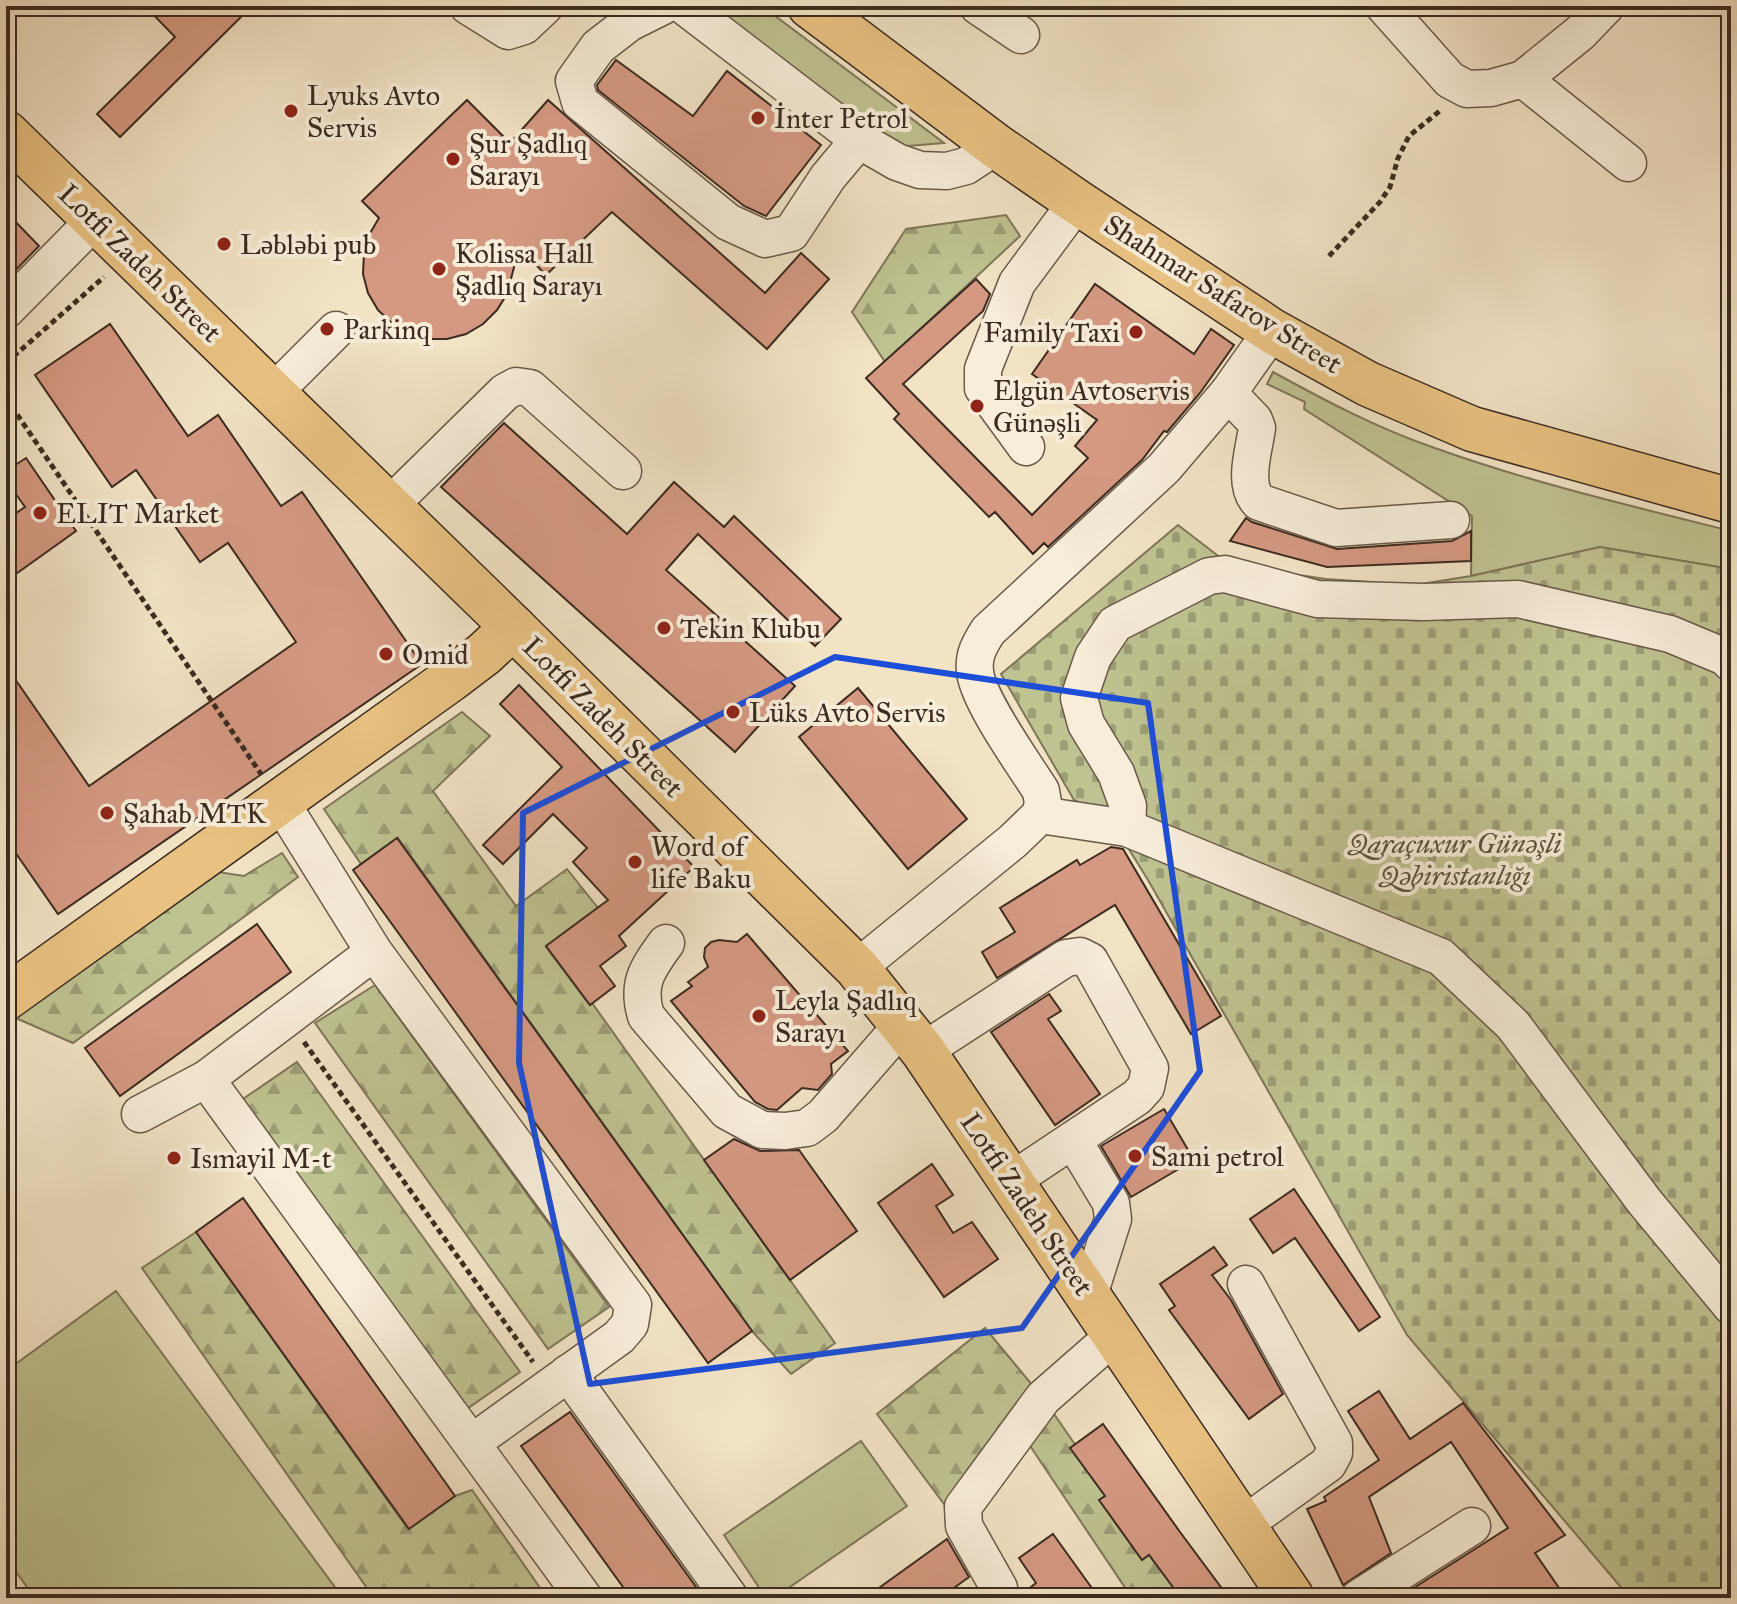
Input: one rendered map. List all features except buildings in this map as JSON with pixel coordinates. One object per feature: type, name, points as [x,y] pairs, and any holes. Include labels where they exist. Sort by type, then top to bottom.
[{"type":"main road","name":"Shahmar Safarov Street","points":[[810,6],[996,146],[1272,331],[1392,395],[1472,429],[1731,501]]},
{"type":"main road","name":"Lotfi Zadeh Street","points":[[6,133],[513,627],[857,968],[913,1037],[1292,1598]]},
{"type":"main road","points":[[6,998],[451,679],[513,627]]},
{"type":"street","points":[[468,6],[508,31],[524,26],[545,6]]},
{"type":"street","points":[[663,6],[629,23],[598,47],[574,81],[580,102],[728,222],[765,239],[791,233],[828,177],[859,140]]},
{"type":"street","points":[[684,6],[859,140],[897,162],[920,170],[947,171],[966,166],[996,146]]},
{"type":"street","points":[[978,6],[1021,35]]},
{"type":"street","points":[[1384,6],[1450,80],[1467,89],[1491,88],[1523,79],[1580,33],[1606,6]]},
{"type":"street","points":[[1523,79],[1628,163]]},
{"type":"street","points":[[1026,447],[983,388],[983,369],[1017,283],[1077,202]]},
{"type":"street","points":[[6,310],[95,220]]},
{"type":"street","points":[[273,393],[336,330]]},
{"type":"street","points":[[857,968],[1013,841],[1040,815],[1043,803],[1041,791],[979,691],[974,670],[976,650],[988,631],[1164,468],[1228,393],[1272,331]]},
{"type":"street","points":[[389,506],[505,392],[516,386],[530,388],[623,471]]},
{"type":"street","points":[[1228,393],[1254,420],[1257,428],[1250,482],[1253,496],[1259,502],[1336,528],[1451,520]]},
{"type":"street","points":[[1127,828],[1128,806],[1116,773],[1086,724],[1079,698],[1093,657],[1115,624],[1209,576],[1225,574],[1317,599],[1424,602],[1518,599],[1670,634],[1725,657],[1731,663]]},
{"type":"street","points":[[280,801],[374,952],[633,1305],[630,1324],[619,1337],[473,1442]]},
{"type":"street","points":[[1040,815],[1127,828],[1441,957],[1513,1025],[1644,1201],[1731,1306]]},
{"type":"street","points":[[666,943],[646,971],[640,998],[646,1016],[727,1111],[762,1130],[785,1131],[807,1128],[913,1037],[1066,958],[1080,956],[1090,961],[1150,1068],[1146,1087],[1137,1097],[1011,1181]]},
{"type":"street","points":[[140,1114],[206,1079],[374,952]]},
{"type":"street","points":[[206,1079],[584,1598]]},
{"type":"street","points":[[1073,1140],[1111,1203],[1113,1219],[1089,1295]]},
{"type":"street","points":[[1243,1525],[1328,1464],[1334,1453],[1334,1443],[1246,1284]]},
{"type":"street","points":[[999,1588],[964,1526],[963,1507],[1043,1398],[1116,1334]]},
{"type":"street","points":[[559,1380],[730,1598]]},
{"type":"street","points":[[1359,1598],[1472,1526]]},
{"type":"path","points":[[1329,256],[1380,202],[1390,187],[1398,158],[1409,136],[1467,89]]},
{"type":"path","points":[[6,363],[130,254]]},
{"type":"path","points":[[6,398],[280,801]]},
{"type":"path","points":[[286,1018],[559,1380]]},
{"type":"highlighted area","points":[[835,657],[1148,703],[1200,1071],[1022,1328],[590,1384],[519,1063],[523,813]]},
{"type":"green space","points":[[709,6],[762,6],[944,143],[896,147]]},
{"type":"green space","points":[[1006,215],[1020,236],[885,362],[852,312],[906,229]]},
{"type":"green space","points":[[1273,372],[1371,422],[1469,460],[1618,503],[1731,531],[1731,569],[1600,547],[1471,576],[1472,516],[1304,409],[1305,402],[1267,384]]},
{"type":"green space","name":"Qaraçuxur Günəşli Qəbiristanlığı","points":[[1178,525],[1230,565],[1326,579],[1415,585],[1471,576],[1600,547],[1731,569],[1731,1598],[1630,1598],[1407,1335],[1148,880],[1109,817],[1074,800],[1001,674]]},
{"type":"green space","points":[[462,712],[490,736],[433,791],[516,906],[567,869],[598,908],[546,947],[589,1004],[592,1003],[835,1343],[791,1374],[752,1331],[398,838],[361,864],[324,809]]},
{"type":"green space","points":[[282,853],[298,877],[73,1043],[11,1016],[212,871],[244,876]]},
{"type":"green space","points":[[375,985],[609,1307],[548,1349],[315,1023]]},
{"type":"green space","points":[[297,1062],[520,1372],[461,1413],[240,1101]]},
{"type":"green space","points":[[196,1232],[408,1529],[455,1496],[472,1490],[547,1598],[374,1598],[142,1268]]},
{"type":"green space","points":[[116,1291],[343,1598],[35,1598],[6,1558],[6,1371]]},
{"type":"green space","points":[[985,1328],[1043,1398],[1181,1598],[1132,1598],[1012,1419],[947,1508],[877,1414]]},
{"type":"green space","points":[[861,1441],[907,1506],[774,1598],[766,1598],[724,1535]]},
{"type":"place","name":"Lyuks Avto Servis","points":[[291,111]]},
{"type":"place","name":"İnter Petrol","points":[[758,118]]},
{"type":"place","name":"Şur Şadlıq Sarayı","points":[[453,159]]},
{"type":"place","name":"Ləbləbi pub","points":[[224,244]]},
{"type":"place","name":"Kolissa Hall Şadlıq Sarayı","points":[[439,269]]},
{"type":"place","name":"Parkinq","points":[[327,329]]},
{"type":"place","name":"Family Taxi","points":[[1136,332]]},
{"type":"place","name":"Elgün Avtoservis Günəşli","points":[[977,406]]},
{"type":"place","name":"ELIT Market","points":[[40,513]]},
{"type":"place","name":"Tekin Klubu","points":[[664,628]]},
{"type":"place","name":"Omid","points":[[386,654]]},
{"type":"place","name":"Lüks Avto Servis","points":[[733,712]]},
{"type":"place","name":"Şahab MTK","points":[[107,813]]},
{"type":"place","name":"Word of life Baku","points":[[635,862]]},
{"type":"place","name":"Leyla Şadlıq Sarayı","points":[[759,1016]]},
{"type":"place","name":"Sami petrol","points":[[1135,1156]]},
{"type":"place","name":"Ismayil M-t","points":[[174,1158]]}]
